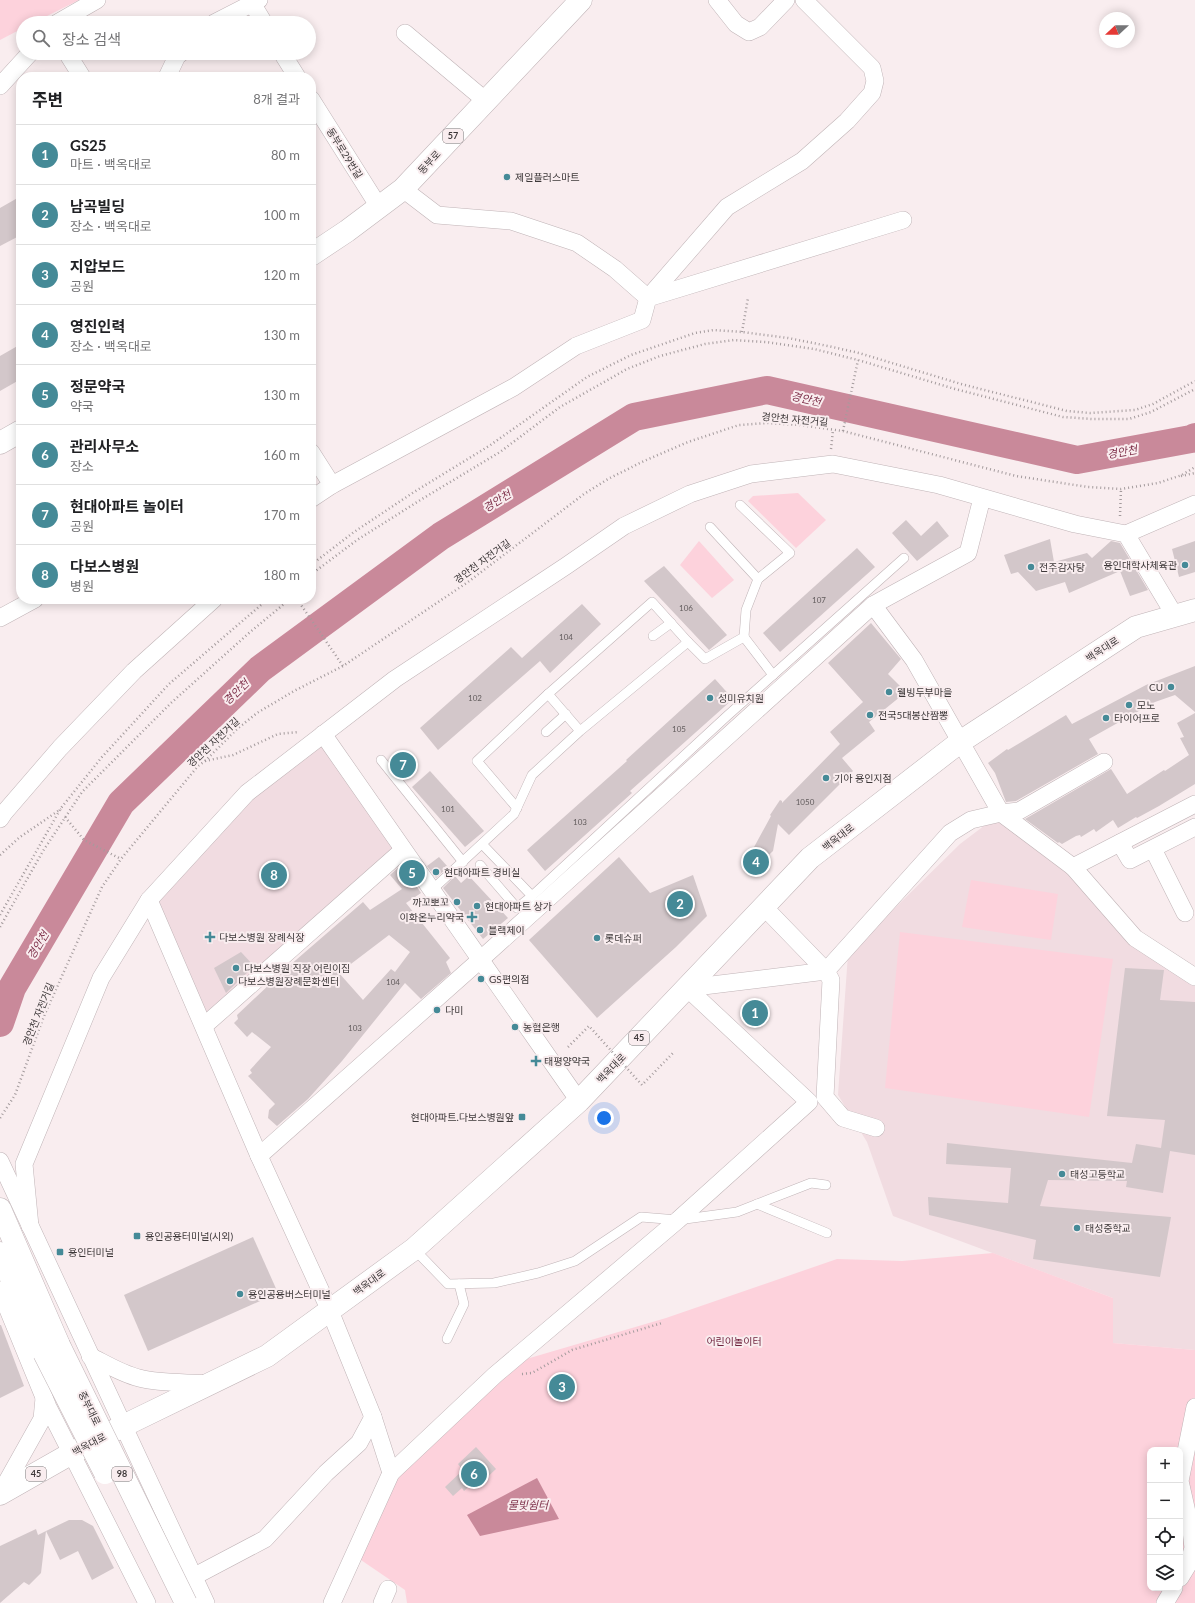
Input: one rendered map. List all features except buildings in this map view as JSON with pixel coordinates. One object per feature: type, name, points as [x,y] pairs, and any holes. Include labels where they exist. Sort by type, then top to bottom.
[{"type":"main road","name":"동부로","points":[[316,251],[348,231],[403,189],[581,0]]},
{"type":"main road","points":[[0,443],[16,434]]},
{"type":"main road","name":"백옥대로","points":[[0,1494],[123,1426],[267,1356],[414,1249],[579,1101],[810,858],[960,742],[1136,627],[1185,613]]},
{"type":"main road","name":"중부대로","points":[[0,1209],[51,1349],[172,1603]]},
{"type":"main road","name":"중부대로","points":[[0,1253],[186,1603]]},
{"type":"street","points":[[69,16],[97,0]]},
{"type":"street","points":[[717,0],[736,24],[749,32],[760,27],[786,0]]},
{"type":"street","points":[[316,496],[332,485],[514,387],[576,346],[642,320],[648,298],[727,207],[802,161],[847,121],[872,93],[875,81],[872,68],[804,0]]},
{"type":"street","points":[[227,16],[254,1],[261,16]]},
{"type":"street","points":[[405,33],[486,101]]},
{"type":"street","points":[[0,86],[24,60]]},
{"type":"street","points":[[71,60],[79,72]]},
{"type":"street","points":[[170,72],[176,60]]},
{"type":"street","points":[[286,60],[294,72]]},
{"type":"street","name":"동부로29번길","points":[[316,107],[379,207]]},
{"type":"street","points":[[403,189],[437,215],[511,221],[577,243],[616,268],[648,298]]},
{"type":"street","points":[[648,298],[903,220]]},
{"type":"street","points":[[316,460],[332,485]]},
{"type":"street","points":[[30,1226],[24,1164],[101,978],[149,900],[247,793],[395,679],[624,526],[690,494],[751,474],[833,464],[938,485],[1075,524],[1122,533],[1195,504]]},
{"type":"street","points":[[259,1156],[480,960],[873,605],[968,553],[982,498]]},
{"type":"street","points":[[1122,533],[1185,613]]},
{"type":"street","points":[[0,618],[26,604]]},
{"type":"street","points":[[1,812],[134,671],[208,604]]},
{"type":"street","points":[[873,605],[914,660],[1001,813],[1073,868],[1135,938],[1195,977]]},
{"type":"street","points":[[323,734],[433,889],[480,960],[579,1101]]},
{"type":"street","points":[[687,988],[826,970],[950,833],[971,820],[1001,813],[1019,811],[1104,762]]},
{"type":"street","points":[[1073,868],[1195,804]]},
{"type":"street","points":[[1120,843],[1130,860],[1195,827]]},
{"type":"street","points":[[1153,849],[1184,913]]},
{"type":"street","points":[[204,1026],[404,850]]},
{"type":"street","points":[[149,900],[259,1156],[330,1311],[372,1417],[391,1473]]},
{"type":"street","points":[[764,907],[826,970],[831,980],[825,1097],[843,1118],[876,1128]]},
{"type":"street","points":[[332,1603],[391,1473],[495,1375],[678,1220],[809,1102],[687,988]]},
{"type":"street","points":[[0,1161],[206,1603]]},
{"type":"street","points":[[0,1290],[44,1396],[147,1603]]},
{"type":"street","points":[[90,1356],[121,1372],[139,1378],[158,1381],[211,1384]]},
{"type":"street","points":[[0,1494],[42,1419],[44,1396]]},
{"type":"street","points":[[1183,1573],[1188,1565],[1193,1548],[1180,1481],[1195,1407]]},
{"type":"street","points":[[193,1577],[265,1539],[326,1473],[359,1444],[372,1417]]},
{"type":"street","points":[[1164,1603],[1172,1591]]},
{"type":"lane","points":[[740,505],[790,553],[758,579],[746,610],[744,637],[773,675]]},
{"type":"lane","points":[[710,527],[758,579]]},
{"type":"lane","points":[[480,865],[517,908],[904,558]]},
{"type":"lane","points":[[517,808],[477,761],[548,694],[652,602],[705,659],[744,637]]},
{"type":"lane","points":[[653,636],[671,622]]},
{"type":"lane","points":[[433,889],[514,814],[532,775],[580,731],[688,642]]},
{"type":"lane","points":[[548,694],[580,731]]},
{"type":"lane","points":[[546,732],[566,714]]},
{"type":"lane","points":[[381,760],[463,862]]},
{"type":"lane","points":[[482,844],[532,896]]},
{"type":"lane","points":[[414,1249],[448,1284],[494,1283],[538,1273],[575,1261],[641,1217],[678,1220],[737,1212],[810,1183],[826,1186]]},
{"type":"lane","points":[[757,1204],[827,1233]]},
{"type":"lane","points":[[447,1339],[464,1304],[460,1284]]},
{"type":"path","points":[[742,332],[748,298]]},
{"type":"path","points":[[316,561],[354,532],[414,492],[489,446],[587,377],[631,355],[695,333],[714,330],[788,338],[859,353],[961,384],[1067,411],[1090,413],[1136,410],[1153,404],[1195,381]]},
{"type":"path","points":[[316,571],[357,540],[422,498],[500,452],[560,407],[628,369],[660,356],[705,344],[734,340],[766,342],[814,350],[858,360],[955,389],[1063,417],[1129,419],[1151,412],[1195,389]]},
{"type":"path","points":[[843,431],[858,360]]},
{"type":"path","name":"경안천 자전거길","points":[[0,1118],[15,1095],[44,1016],[102,887],[121,859],[198,766],[237,729],[257,713],[294,691],[343,666],[468,582],[584,494],[608,479],[644,461],[688,442],[739,425],[768,423],[800,425],[843,431],[1016,476],[1088,487],[1121,489],[1158,483],[1182,475],[1195,467]]},
{"type":"path","points":[[1158,483],[1195,472]]},
{"type":"path","points":[[1121,489],[1122,533]]},
{"type":"path","points":[[0,915],[61,808],[102,757],[169,684],[262,604]]},
{"type":"path","points":[[0,926],[43,851],[82,792],[171,703],[249,633],[284,604]]},
{"type":"path","points":[[300,604],[343,666]]},
{"type":"path","points":[[205,761],[232,755],[278,734],[300,732],[323,734]]},
{"type":"path","points":[[0,855],[20,837],[61,808]]},
{"type":"path","points":[[65,817],[84,840],[121,859]]},
{"type":"path","points":[[568,1047],[589,1026],[642,1084],[674,1053]]},
{"type":"path","points":[[495,1375],[532,1373],[572,1350],[662,1323]]},
{"type":"shaded area","points":[[323,734],[403,850],[204,1026],[149,900],[247,793]]},
{"type":"shaded area","points":[[1001,813],[1073,867],[1135,938],[1195,979],[1195,1350],[1113,1343],[1113,1298],[893,1216],[867,1142],[838,1095],[848,954],[960,844]]},
{"type":"green space","points":[[0,0],[79,0],[47,16],[16,16],[16,32],[0,40]]},
{"type":"green space","points":[[798,493],[826,520],[796,548],[748,501],[753,496]]},
{"type":"green space","points":[[699,541],[734,580],[712,598],[680,565]]},
{"type":"green space","points":[[971,880],[1058,894],[1051,940],[962,927]]},
{"type":"green space","points":[[900,932],[1113,959],[1089,1117],[885,1088]]},
{"type":"green space","name":"어린이놀이터","points":[[993,1253],[1113,1298],[1113,1343],[1195,1350],[1195,1603],[407,1603],[405,1590],[358,1558],[396,1475],[523,1360],[666,1318],[837,1259],[902,1261]]},
{"type":"water","name":"물빛쉼터","points":[[537,1478],[559,1519],[480,1536],[467,1515]]},
{"type":"waterway","name":"경안천","points":[[0,1023],[12,988],[121,803],[260,669],[441,536],[634,417],[767,390],[1077,460],[1195,437]]},
{"type":"place","name":"제일플러스마트","points":[[507,177]]},
{"type":"place","name":"용인대학사체육관","points":[[1185,565]]},
{"type":"place","name":"전주감자탕","points":[[1031,567]]},
{"type":"place","name":"CU","points":[[1171,687]]},
{"type":"place","name":"웰빙두부마을","points":[[889,692]]},
{"type":"place","name":"성미유치원","points":[[710,698]]},
{"type":"place","name":"모노","points":[[1129,705]]},
{"type":"place","name":"전국5대봉산짬뽕","points":[[870,715]]},
{"type":"place","name":"타이어프로","points":[[1106,718]]},
{"type":"place","name":"현대아파트 놀이터","points":[[403,765]]},
{"type":"place","name":"기아 용인지점","points":[[826,778]]},
{"type":"place","name":"영진인력","points":[[756,862]]},
{"type":"place","name":"현대아파트 경비실","points":[[436,872]]},
{"type":"place","name":"정문약국","points":[[412,873]]},
{"type":"place","name":"다보스병원","points":[[274,875]]},
{"type":"place","name":"까꼬뽀꼬","points":[[457,902]]},
{"type":"place","name":"남곡빌딩","points":[[680,904]]},
{"type":"place","name":"현대아파트 상가","points":[[477,906]]},
{"type":"place","name":"이화온누리약국","points":[[472,917]]},
{"type":"place","name":"블랙제이","points":[[480,930]]},
{"type":"place","name":"다보스병원 장례식장","points":[[210,937]]},
{"type":"place","name":"롯데슈퍼","points":[[597,938]]},
{"type":"place","name":"다보스병원 직장 어린이집","points":[[236,968]]},
{"type":"place","name":"GS편의점","points":[[481,979]]},
{"type":"place","name":"다보스병원장례문화센터","points":[[230,981]]},
{"type":"place","name":"다미","points":[[437,1010]]},
{"type":"place","name":"GS25","points":[[755,1013]]},
{"type":"place","name":"농협은행","points":[[515,1027]]},
{"type":"place","name":"태평양약국","points":[[536,1061]]},
{"type":"place","name":"현대아파트.다보스병원앞","points":[[522,1117]]},
{"type":"place","name":"태성고등학교","points":[[1062,1174]]},
{"type":"place","name":"태성중학교","points":[[1077,1228]]},
{"type":"place","name":"용인공용터미널(시외)","points":[[137,1236]]},
{"type":"place","name":"용인터미널","points":[[60,1252]]},
{"type":"place","name":"용인공용버스터미널","points":[[240,1294]]},
{"type":"place","name":"지압보드","points":[[562,1387]]},
{"type":"place","name":"관리사무소","points":[[474,1474]]}]
